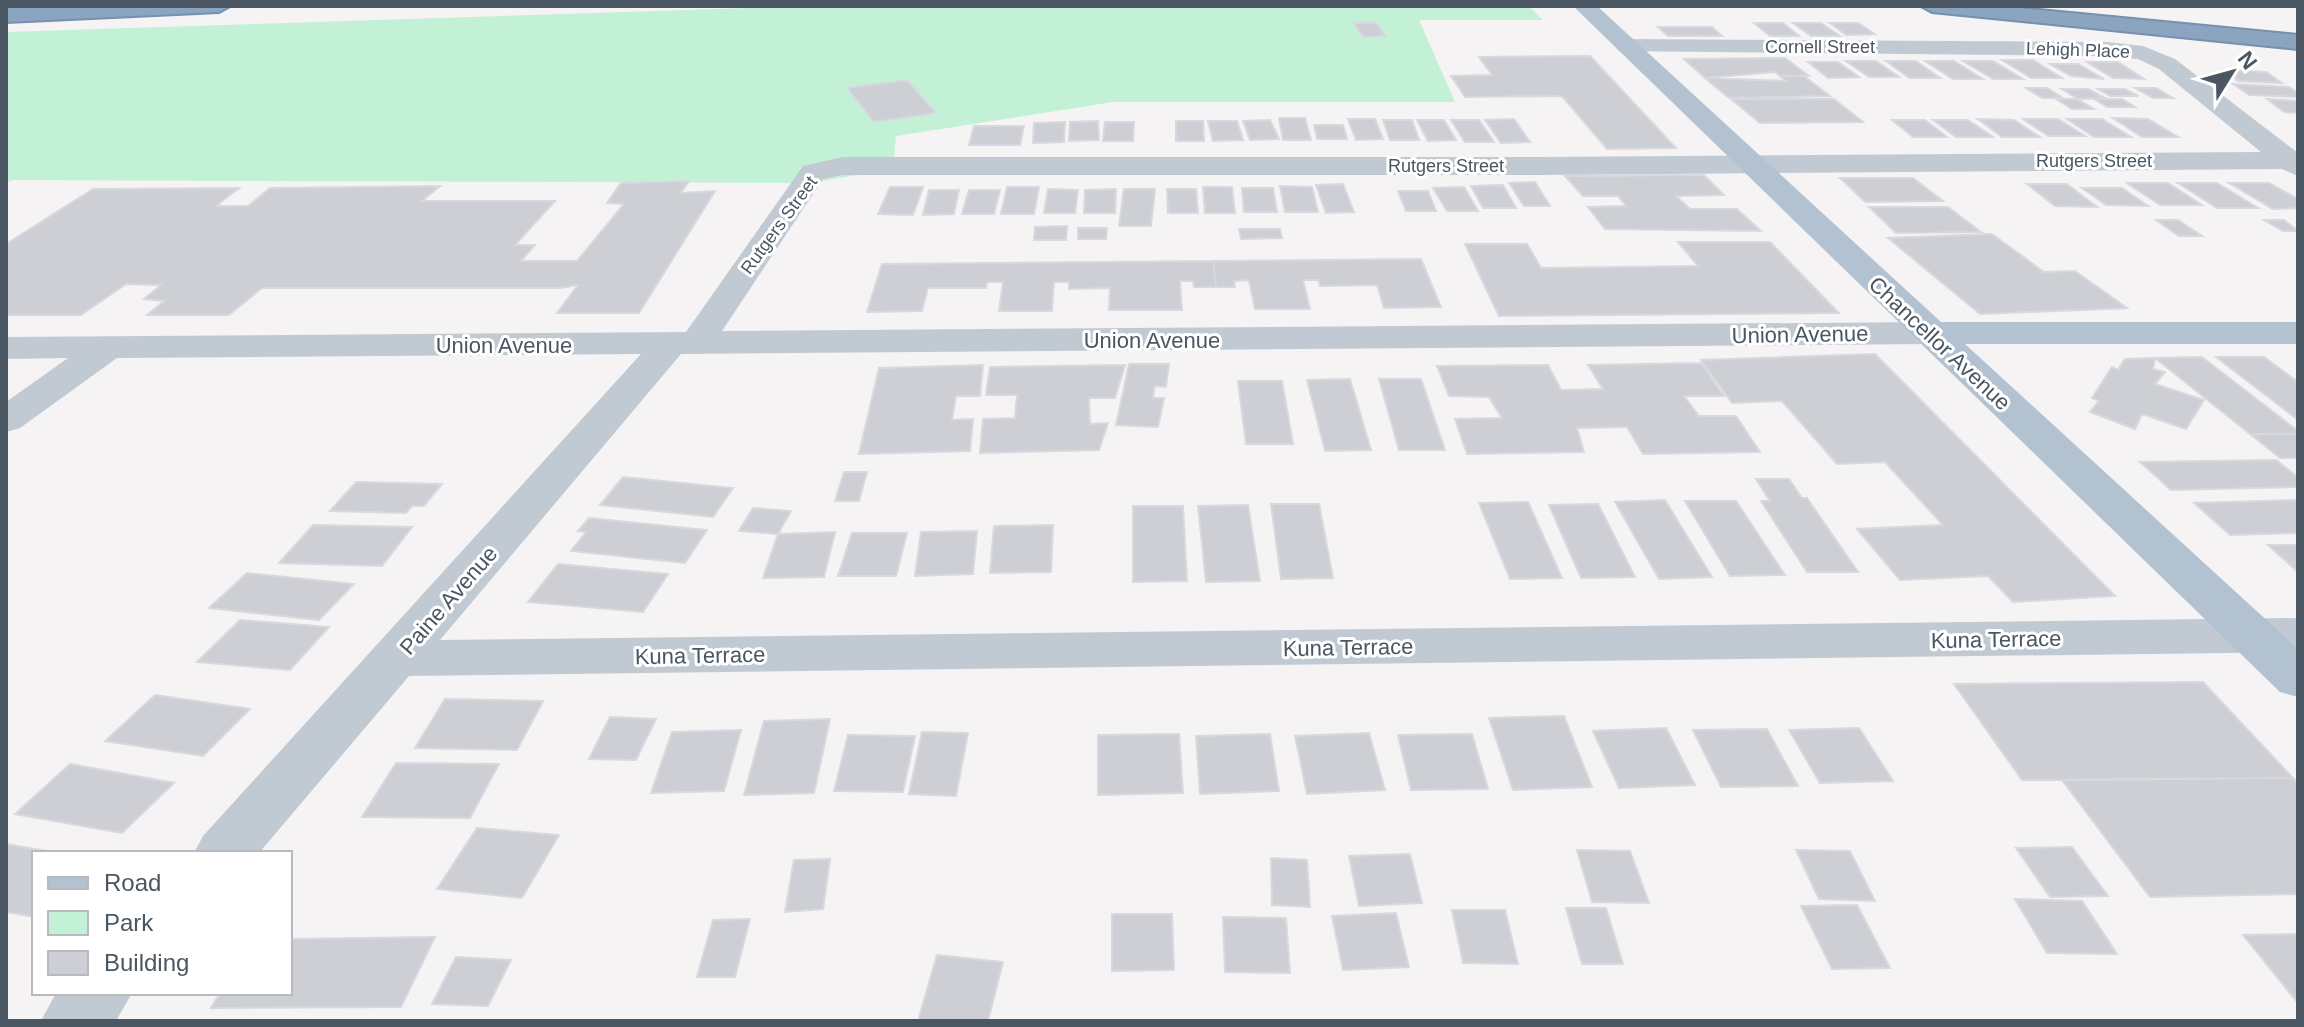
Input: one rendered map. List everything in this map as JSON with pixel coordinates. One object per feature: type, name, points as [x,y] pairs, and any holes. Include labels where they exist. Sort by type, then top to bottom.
[{"type":"highway","points":[[6,15],[219,6]]},
{"type":"highway","points":[[1932,6],[2298,42]]},
{"type":"highway","points":[[2120,6],[2298,25]]},
{"type":"main road","name":"Chancellor Avenue","points":[[1584,6],[1929,333],[2275,635],[2298,679]]},
{"type":"main road","name":"Union Avenue","points":[[1929,333],[2298,333]]},
{"type":"street","name":"Cornell Street","points":[[1627,46],[2013,48]]},
{"type":"street","name":"Lehigh Place","points":[[2013,48],[2143,53],[2167,64],[2293,163]]},
{"type":"street","name":"Rutgers Street","points":[[683,344],[813,172],[843,166],[2293,163]]},
{"type":"street","name":"Union Avenue","points":[[6,348],[1929,333]]},
{"type":"street","name":"Paine Avenue","points":[[226,851],[683,344]]},
{"type":"street","points":[[6,420],[109,347]]},
{"type":"street","name":"Kuna Terrace","points":[[398,658],[2275,635]]},
{"type":"street","points":[[74,1021],[97,995]]},
{"type":"green space","points":[[811,6],[1529,6],[1543,20],[1419,20],[1455,102],[1113,102],[896,136],[893,169],[810,183],[13,180],[6,183],[6,32]]},
{"type":"building","points":[[1354,23],[1376,23],[1386,36],[1363,37]]},
{"type":"building","points":[[1754,23],[1783,23],[1799,36],[1770,36]]},
{"type":"building","points":[[1793,23],[1821,23],[1840,36],[1811,36]]},
{"type":"building","points":[[1830,23],[1858,23],[1875,34],[1846,35]]},
{"type":"building","points":[[1658,27],[1712,27],[1722,36],[1668,36]]},
{"type":"building","points":[[1590,56],[1676,148],[1607,149],[1562,96],[1465,97],[1451,76],[1492,75],[1479,57]]},
{"type":"building","points":[[1785,58],[1809,76],[1780,76],[1775,72],[1705,78],[1684,59]]},
{"type":"building","points":[[2002,60],[2033,60],[2062,78],[2031,78]]},
{"type":"building","points":[[1846,61],[1876,61],[1899,77],[1869,77]]},
{"type":"building","points":[[1886,61],[1916,61],[1940,78],[1909,78]]},
{"type":"building","points":[[1925,61],[1954,61],[1983,79],[1953,79]]},
{"type":"building","points":[[1963,61],[1993,61],[2023,79],[1993,79]]},
{"type":"building","points":[[1808,62],[1838,62],[1859,77],[1828,78]]},
{"type":"building","points":[[2087,62],[2118,62],[2144,79],[2113,78]]},
{"type":"building","points":[[2050,64],[2078,64],[2104,79],[2071,76]]},
{"type":"building","points":[[2224,70],[2266,72],[2282,83],[2238,81]]},
{"type":"building","points":[[1780,76],[1804,76],[1830,96],[1729,98],[1705,78],[1786,81]]},
{"type":"building","points":[[907,80],[936,113],[874,122],[847,88]]},
{"type":"building","points":[[2233,84],[2289,87],[2298,93],[2298,97],[2249,95]]},
{"type":"building","points":[[2026,88],[2047,88],[2063,98],[2042,98]]},
{"type":"building","points":[[2135,88],[2156,88],[2173,98],[2153,98]]},
{"type":"building","points":[[2062,89],[2088,89],[2105,98],[2078,99]]},
{"type":"building","points":[[2098,89],[2125,89],[2138,96],[2110,96]]},
{"type":"building","points":[[1731,99],[1834,99],[1863,122],[1760,123]]},
{"type":"building","points":[[2056,99],[2077,99],[2094,109],[2072,109]]},
{"type":"building","points":[[2094,99],[2122,99],[2135,107],[2107,107]]},
{"type":"building","points":[[2267,99],[2298,101],[2298,113],[2284,112]]},
{"type":"building","points":[[1279,118],[1305,118],[1311,140],[1283,140]]},
{"type":"building","points":[[2113,118],[2148,119],[2178,137],[2142,137]]},
{"type":"building","points":[[1348,119],[1375,119],[1383,139],[1356,140]]},
{"type":"building","points":[[1514,119],[1530,142],[1501,143],[1485,120]]},
{"type":"building","points":[[1978,119],[2014,120],[2040,137],[2002,137]]},
{"type":"building","points":[[2023,119],[2058,119],[2085,136],[2048,136]]},
{"type":"building","points":[[2067,119],[2102,119],[2131,137],[2094,137]]},
{"type":"building","points":[[1270,120],[1279,139],[1250,140],[1243,121]]},
{"type":"building","points":[[1383,120],[1412,120],[1419,140],[1390,140]]},
{"type":"building","points":[[1417,120],[1444,120],[1456,140],[1428,141]]},
{"type":"building","points":[[1451,120],[1479,120],[1494,142],[1465,142]]},
{"type":"building","points":[[1892,120],[1925,120],[1947,137],[1913,137]]},
{"type":"building","points":[[1933,120],[1968,120],[1993,137],[1956,137]]},
{"type":"building","points":[[1098,121],[1099,140],[1069,141],[1070,122]]},
{"type":"building","points":[[1176,121],[1203,121],[1204,141],[1176,141]]},
{"type":"building","points":[[1208,121],[1237,121],[1243,140],[1213,141]]},
{"type":"building","points":[[1065,122],[1064,142],[1033,143],[1034,123]]},
{"type":"building","points":[[1105,122],[1134,122],[1133,141],[1103,141]]},
{"type":"building","points":[[1314,125],[1343,125],[1347,139],[1317,139]]},
{"type":"building","points":[[974,126],[1024,126],[1020,145],[969,145]]},
{"type":"building","points":[[1704,175],[1724,195],[1676,196],[1690,209],[1737,209],[1761,231],[1605,229],[1588,207],[1626,206],[1618,196],[1583,196],[1565,176]]},
{"type":"building","points":[[1840,178],[1913,178],[1943,201],[1865,202]]},
{"type":"building","points":[[689,181],[681,193],[715,191],[639,313],[557,313],[578,285],[560,288],[262,288],[229,315],[147,315],[164,301],[144,299],[161,285],[126,284],[81,315],[6,315],[6,244],[93,189],[239,188],[216,206],[248,206],[270,188],[440,186],[422,201],[555,201],[515,245],[535,245],[521,261],[577,261],[624,204],[607,203],[621,183]]},
{"type":"building","points":[[1535,182],[1550,206],[1524,206],[1509,183]]},
{"type":"building","points":[[2127,183],[2168,183],[2202,205],[2160,205]]},
{"type":"building","points":[[2178,183],[2217,183],[2258,208],[2217,208]]},
{"type":"building","points":[[2229,183],[2269,183],[2298,199],[2298,208],[2273,209]]},
{"type":"building","points":[[1343,184],[1354,212],[1326,213],[1316,185]]},
{"type":"building","points":[[2027,184],[2067,184],[2097,207],[2055,206]]},
{"type":"building","points":[[1503,185],[1516,208],[1483,208],[1471,186]]},
{"type":"building","points":[[1280,186],[1312,187],[1318,212],[1285,212]]},
{"type":"building","points":[[890,187],[923,187],[913,215],[878,214]]},
{"type":"building","points":[[1007,187],[1039,187],[1034,214],[1001,214]]},
{"type":"building","points":[[1203,187],[1232,187],[1235,213],[1205,213]]},
{"type":"building","points":[[1464,187],[1478,211],[1447,211],[1433,188]]},
{"type":"building","points":[[1242,188],[1273,188],[1277,212],[1244,212]]},
{"type":"building","points":[[2082,188],[2122,188],[2148,206],[2106,205]]},
{"type":"building","points":[[1048,189],[1078,190],[1075,213],[1044,213]]},
{"type":"building","points":[[1116,189],[1115,213],[1084,213],[1085,190]]},
{"type":"building","points":[[1124,189],[1155,189],[1151,226],[1119,226]]},
{"type":"building","points":[[1167,189],[1196,189],[1198,213],[1168,213]]},
{"type":"building","points":[[929,190],[959,190],[954,214],[923,215]]},
{"type":"building","points":[[969,190],[1000,190],[994,214],[962,214]]},
{"type":"building","points":[[1398,191],[1428,191],[1436,211],[1406,211]]},
{"type":"building","points":[[1869,207],[1948,207],[1981,232],[1896,233]]},
{"type":"building","points":[[2156,220],[2178,220],[2202,236],[2179,236]]},
{"type":"building","points":[[2264,220],[2284,220],[2298,231],[2283,231]]},
{"type":"building","points":[[1067,226],[1066,240],[1034,240],[1035,227]]},
{"type":"building","points":[[1078,228],[1107,228],[1106,239],[1078,239]]},
{"type":"building","points":[[1239,229],[1280,229],[1282,238],[1241,239]]},
{"type":"building","points":[[1992,234],[2044,272],[2075,271],[2127,308],[1980,314],[1888,238]]},
{"type":"building","points":[[1678,242],[1770,242],[1839,313],[1499,316],[1465,244],[1527,244],[1541,268],[1698,266]]},
{"type":"building","points":[[1421,259],[1441,307],[1384,308],[1377,285],[1320,286],[1318,280],[1303,280],[1310,309],[1255,309],[1249,280],[1234,281],[1235,287],[1216,287],[1213,261]]},
{"type":"building","points":[[1213,261],[1216,287],[1194,287],[1193,281],[1180,281],[1182,310],[1109,310],[1110,288],[1069,289],[1069,282],[1054,282],[1052,311],[999,311],[1003,282],[987,282],[986,288],[928,288],[922,311],[867,312],[882,264]]},
{"type":"building","points":[[1875,354],[2115,596],[2013,602],[1988,576],[1900,580],[1857,529],[1943,525],[1885,462],[1837,464],[1782,401],[1732,403],[1701,360]]},
{"type":"building","points":[[2202,357],[2298,434],[2250,434],[2155,358]]},
{"type":"building","points":[[2216,357],[2264,357],[2298,382],[2298,420]]},
{"type":"building","points":[[2155,358],[2153,369],[2165,372],[2155,384],[2204,400],[2186,429],[2142,414],[2135,429],[2090,412],[2099,401],[2092,398],[2112,367],[2118,370],[2125,359]]},
{"type":"building","points":[[1701,363],[1724,396],[1684,396],[1699,416],[1736,416],[1760,452],[1643,454],[1627,427],[1577,428],[1584,452],[1467,454],[1455,419],[1502,418],[1489,397],[1449,396],[1437,366],[1548,365],[1561,390],[1603,389],[1588,365]]},
{"type":"building","points":[[1129,364],[1169,364],[1166,387],[1155,386],[1153,398],[1164,398],[1158,427],[1116,425]]},
{"type":"building","points":[[983,365],[980,396],[956,396],[952,420],[973,419],[970,451],[859,454],[879,368]]},
{"type":"building","points":[[1125,365],[1115,398],[1089,398],[1090,424],[1108,423],[1099,450],[980,453],[983,419],[1015,418],[1017,395],[986,395],[990,367]]},
{"type":"building","points":[[1350,379],[1371,450],[1325,451],[1307,380]]},
{"type":"building","points":[[1379,379],[1421,379],[1445,450],[1399,450]]},
{"type":"building","points":[[1238,381],[1282,381],[1293,444],[1246,444]]},
{"type":"building","points":[[2250,434],[2298,434],[2298,458],[2280,458]]},
{"type":"building","points":[[2276,460],[2298,477],[2298,487],[2171,490],[2140,462]]},
{"type":"building","points":[[844,472],[867,472],[859,501],[835,501]]},
{"type":"building","points":[[623,477],[733,488],[713,517],[600,505]]},
{"type":"building","points":[[1756,479],[1789,479],[1802,498],[1807,498],[1858,572],[1807,572],[1761,501],[1770,501]]},
{"type":"building","points":[[356,482],[442,484],[424,506],[412,506],[406,513],[330,511]]},
{"type":"building","points":[[1665,500],[1712,577],[1659,579],[1615,502]]},
{"type":"building","points":[[2298,500],[2298,533],[2230,535],[2194,503]]},
{"type":"building","points":[[1685,501],[1736,501],[1785,575],[1730,576]]},
{"type":"building","points":[[1528,502],[1562,578],[1510,579],[1479,503]]},
{"type":"building","points":[[1271,504],[1319,504],[1333,578],[1281,579]]},
{"type":"building","points":[[1598,504],[1635,577],[1581,578],[1549,505]]},
{"type":"building","points":[[1248,505],[1260,581],[1206,582],[1198,506]]},
{"type":"building","points":[[1133,506],[1183,506],[1187,581],[1133,582]]},
{"type":"building","points":[[753,508],[791,511],[778,534],[739,531]]},
{"type":"building","points":[[589,518],[707,530],[685,563],[571,551],[586,532],[578,531]]},
{"type":"building","points":[[313,525],[412,527],[382,566],[279,563]]},
{"type":"building","points":[[1053,525],[1051,572],[990,573],[994,526]]},
{"type":"building","points":[[977,531],[973,574],[915,576],[921,532]]},
{"type":"building","points":[[835,532],[824,577],[763,578],[778,534]]},
{"type":"building","points":[[852,533],[907,533],[896,576],[838,576]]},
{"type":"building","points":[[2268,545],[2298,545],[2298,572]]},
{"type":"building","points":[[558,564],[668,574],[643,612],[528,602]]},
{"type":"building","points":[[247,573],[354,584],[319,620],[209,608]]},
{"type":"building","points":[[240,620],[329,627],[290,670],[197,662]]},
{"type":"building","points":[[2203,682],[2293,778],[2022,780],[1954,684]]},
{"type":"building","points":[[155,695],[250,709],[203,756],[105,741]]},
{"type":"building","points":[[445,699],[543,701],[517,750],[415,748]]},
{"type":"building","points":[[1564,716],[1592,787],[1513,790],[1489,718]]},
{"type":"building","points":[[610,717],[656,719],[636,760],[589,759]]},
{"type":"building","points":[[830,719],[814,793],[744,795],[764,721]]},
{"type":"building","points":[[1666,728],[1695,785],[1619,788],[1593,731]]},
{"type":"building","points":[[1859,728],[1893,781],[1820,783],[1789,730]]},
{"type":"building","points":[[1767,729],[1798,786],[1721,787],[1693,730]]},
{"type":"building","points":[[741,730],[724,791],[651,793],[672,732]]},
{"type":"building","points":[[922,732],[968,733],[956,796],[909,794]]},
{"type":"building","points":[[1369,733],[1385,790],[1307,794],[1295,736]]},
{"type":"building","points":[[1179,734],[1183,793],[1098,795],[1098,735]]},
{"type":"building","points":[[1270,734],[1279,791],[1200,794],[1196,736]]},
{"type":"building","points":[[1472,734],[1488,789],[1411,790],[1398,735]]},
{"type":"building","points":[[848,735],[915,736],[903,792],[834,791]]},
{"type":"building","points":[[396,763],[499,764],[470,818],[362,817]]},
{"type":"building","points":[[70,764],[174,783],[122,833],[15,814]]},
{"type":"building","points":[[2293,778],[2298,784],[2298,894],[2150,897],[2062,780]]},
{"type":"building","points":[[477,828],[559,835],[522,898],[437,889]]},
{"type":"building","points":[[6,844],[46,851],[32,851],[32,917],[6,912]]},
{"type":"building","points":[[2072,847],[2108,896],[2050,897],[2016,848]]},
{"type":"building","points":[[1577,850],[1630,851],[1649,903],[1592,902]]},
{"type":"building","points":[[1796,850],[1850,851],[1875,901],[1819,899]]},
{"type":"building","points":[[1410,854],[1422,903],[1359,906],[1349,856]]},
{"type":"building","points":[[1271,858],[1307,860],[1310,907],[1272,905]]},
{"type":"building","points":[[830,859],[823,909],[785,912],[794,860]]},
{"type":"building","points":[[2015,899],[2082,901],[2117,954],[2047,953]]},
{"type":"building","points":[[1857,905],[1890,968],[1832,969],[1801,906]]},
{"type":"building","points":[[1566,908],[1606,908],[1623,964],[1582,964]]},
{"type":"building","points":[[1452,910],[1505,910],[1518,964],[1463,963]]},
{"type":"building","points":[[1396,913],[1409,967],[1343,970],[1332,916]]},
{"type":"building","points":[[1112,914],[1172,914],[1174,970],[1112,971]]},
{"type":"building","points":[[1223,917],[1286,918],[1290,973],[1225,972]]},
{"type":"building","points":[[750,919],[735,977],[697,977],[713,920]]},
{"type":"building","points":[[2298,934],[2298,1003],[2243,935]]},
{"type":"building","points":[[435,937],[401,1007],[211,1008],[219,995],[292,995],[292,939]]},
{"type":"building","points":[[937,955],[1003,962],[988,1021],[918,1021]]},
{"type":"building","points":[[456,957],[511,960],[488,1006],[432,1004]]}]
